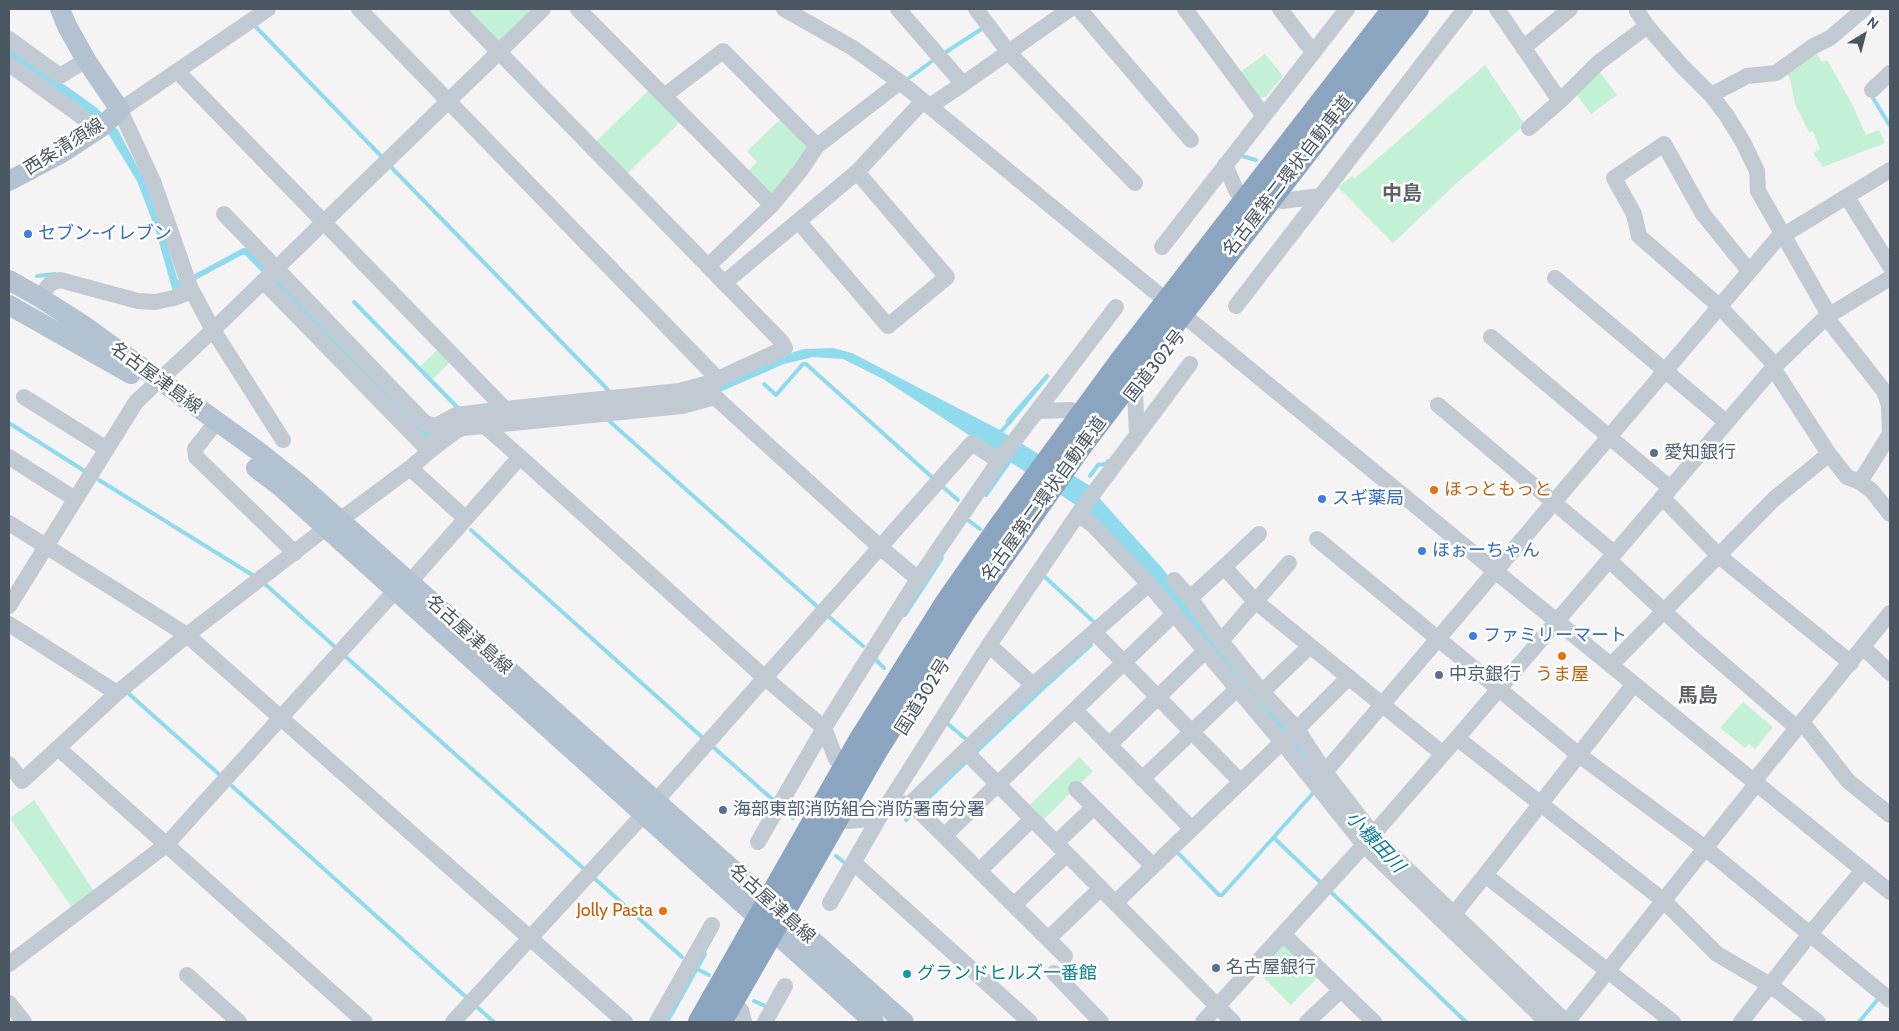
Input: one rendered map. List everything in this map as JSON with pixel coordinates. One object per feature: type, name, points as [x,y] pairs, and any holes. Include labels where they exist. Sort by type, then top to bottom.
[{"type":"highway","points":[[686,1022],[836,759],[893,664],[941,590],[1022,474],[1379,9]]},
{"type":"highway","name":"名古屋第二環状自動車道","points":[[700,1022],[860,741],[948,601],[1122,360],[1394,9]]},
{"type":"highway","name":"名古屋第二環状自動車道","points":[[720,1022],[871,758],[964,611],[1137,371],[1417,9]]},
{"type":"highway","name":"国道302号","points":[[740,1018],[786,930],[928,686],[1057,497],[1135,392],[1431,9]]},
{"type":"main road","name":"西条清須線","points":[[9,181],[62,153],[108,118],[86,60],[60,9]]},
{"type":"main road","name":"名古屋津島線","points":[[9,280],[39,296],[86,328],[281,488],[333,524],[786,930],[904,1022]]},
{"type":"main road","name":"名古屋津島線","points":[[9,305],[128,372],[156,384],[258,451],[297,482],[333,524]]},
{"type":"main road","name":"名古屋津島線","points":[[786,930],[874,1022]]},
{"type":"street","points":[[9,64],[85,119],[108,118],[268,9]]},
{"type":"street","points":[[358,9],[448,102],[713,388],[881,548],[918,579]]},
{"type":"street","points":[[432,442],[463,428],[682,406],[785,348],[781,341],[724,282],[457,9]]},
{"type":"street","points":[[9,606],[136,402],[270,275],[543,9]]},
{"type":"street","points":[[578,9],[772,205]]},
{"type":"street","points":[[784,9],[853,48],[900,82],[1495,571],[1890,892]]},
{"type":"street","points":[[898,9],[963,84]]},
{"type":"street","points":[[976,9],[1008,53],[1135,183]]},
{"type":"street","points":[[724,282],[857,172],[926,103],[963,84],[1070,9]]},
{"type":"street","points":[[1079,9],[1191,140]]},
{"type":"street","points":[[1185,9],[1264,116]]},
{"type":"street","points":[[1280,9],[1314,51]]},
{"type":"street","points":[[1162,247],[1347,9]]},
{"type":"street","points":[[1236,306],[1465,9]]},
{"type":"street","points":[[1497,9],[1560,101]]},
{"type":"street","points":[[1523,48],[1570,9]]},
{"type":"street","points":[[1638,9],[1647,26],[1728,116],[1757,171],[1758,191],[1828,316],[1884,391],[1889,401],[1890,434],[1860,482]]},
{"type":"street","points":[[1711,95],[1747,76],[1776,73],[1812,47],[1830,38],[1864,9]]},
{"type":"street","points":[[108,118],[245,10]]},
{"type":"street","points":[[1529,128],[1560,101],[1598,63],[1647,26]]},
{"type":"street","points":[[9,39],[60,76],[86,60]]},
{"type":"street","points":[[664,96],[723,50],[817,146]]},
{"type":"street","points":[[177,71],[505,409]]},
{"type":"street","points":[[1872,90],[1890,73]]},
{"type":"street","points":[[708,266],[772,205],[800,171],[817,146],[900,82]]},
{"type":"street","points":[[108,118],[153,181],[189,285],[213,330],[283,440]]},
{"type":"street","points":[[1749,271],[1702,214],[1664,144],[1614,178],[1634,214],[1639,236],[1719,306],[1774,366],[1829,454],[1847,477],[1860,482],[1872,491],[1890,514]]},
{"type":"street","points":[[1225,165],[1237,192]]},
{"type":"street","points":[[1325,772],[1782,233],[1787,233],[1890,170]]},
{"type":"street","points":[[798,221],[888,326],[947,278],[857,172]]},
{"type":"street","points":[[1282,201],[1320,196]]},
{"type":"street","points":[[1847,197],[1890,266]]},
{"type":"street","points":[[224,214],[270,275],[432,442]]},
{"type":"street","points":[[270,275],[425,423],[432,442]]},
{"type":"street","points":[[1555,278],[1726,422]]},
{"type":"street","points":[[1203,1022],[1457,738],[1774,366],[1828,316],[1890,278]]},
{"type":"street","points":[[39,296],[51,283],[60,280],[138,301],[155,302],[174,298],[189,285]]},
{"type":"street","points":[[758,842],[824,728],[918,579],[999,461],[1116,307]]},
{"type":"street","points":[[1490,337],[1609,437],[1666,492],[1719,556],[1851,662]]},
{"type":"street","points":[[830,903],[879,818],[989,646],[1080,512],[1190,364]]},
{"type":"street","points":[[9,764],[22,781],[117,693],[188,635],[333,524],[410,468],[456,415],[713,388]]},
{"type":"street","points":[[1135,392],[1137,434]]},
{"type":"street","points":[[24,397],[107,449]]},
{"type":"street","points":[[1438,405],[1553,502],[1612,557],[1664,611],[1800,725],[1848,781],[1890,815]]},
{"type":"street","points":[[1037,411],[1071,410]]},
{"type":"street","points":[[485,426],[764,677],[824,728],[836,759]]},
{"type":"street","points":[[210,430],[195,449],[196,457],[295,553]]},
{"type":"street","points":[[453,1022],[650,808],[972,443],[999,461]]},
{"type":"street","points":[[1611,665],[1774,498],[1829,454]]},
{"type":"street","points":[[9,457],[75,499]]},
{"type":"street","points":[[9,964],[166,845],[520,457]]},
{"type":"street","points":[[410,468],[465,518]]},
{"type":"street","points":[[1080,512],[1152,588],[1237,689],[1325,772],[1368,839],[1379,842],[1567,1022],[1890,613]]},
{"type":"street","points":[[9,523],[188,635],[625,1022]]},
{"type":"street","points":[[1190,598],[1259,534]]},
{"type":"street","points":[[1317,539],[1579,755],[1705,848],[1890,1000]]},
{"type":"street","points":[[1220,641],[1289,563]]},
{"type":"street","points":[[1224,566],[1255,601],[1443,754]]},
{"type":"street","points":[[1174,580],[1190,598],[1220,641],[1262,692],[1288,737],[1368,839],[1547,1022]]},
{"type":"street","points":[[916,808],[970,755],[1033,685],[1098,636],[1152,588]]},
{"type":"street","points":[[944,836],[1174,614]]},
{"type":"street","points":[[9,624],[117,693]]},
{"type":"street","points":[[1098,636],[1241,782]]},
{"type":"street","points":[[989,646],[1033,685]]},
{"type":"street","points":[[1262,692],[1310,646]]},
{"type":"street","points":[[1863,647],[1890,673]]},
{"type":"street","points":[[1109,745],[1206,651]]},
{"type":"street","points":[[1115,903],[1349,677]]},
{"type":"street","points":[[1454,914],[1634,684]]},
{"type":"street","points":[[1142,779],[1237,689]]},
{"type":"street","points":[[1075,710],[1192,829]]},
{"type":"street","points":[[1457,738],[1664,900],[1717,954],[1770,985],[1818,1022]]},
{"type":"street","points":[[58,748],[365,1022]]},
{"type":"street","points":[[970,755],[1233,1022]]},
{"type":"street","points":[[1076,789],[1153,866]]},
{"type":"street","points":[[889,805],[916,808],[1065,956]]},
{"type":"street","points":[[1014,905],[1062,848],[1094,806]]},
{"type":"street","points":[[848,821],[879,818]]},
{"type":"street","points":[[980,871],[1032,819]]},
{"type":"street","points":[[854,863],[1030,1022]]},
{"type":"street","points":[[1741,1022],[1863,870]]},
{"type":"street","points":[[1485,875],[1673,1022]]},
{"type":"street","points":[[1048,939],[1101,888]]},
{"type":"street","points":[[657,1022],[712,925]]},
{"type":"street","points":[[1283,934],[1374,1022]]},
{"type":"street","points":[[1054,974],[1101,1022]]},
{"type":"street","points":[[187,976],[239,1022]]},
{"type":"street","points":[[765,1022],[785,986]]},
{"type":"street","points":[[1307,1022],[1341,990]]},
{"type":"street","points":[[9,1003],[24,1022]]},
{"type":"green space","points":[[467,9],[532,9],[498,42]]},
{"type":"green space","points":[[1816,52],[1822,62],[1827,60],[1852,104],[1866,135],[1879,130],[1885,143],[1823,167],[1813,153],[1820,149],[1813,131],[1809,132],[1795,104],[1787,73]]},
{"type":"green space","points":[[1265,54],[1283,76],[1266,97],[1258,98],[1239,73]]},
{"type":"green space","points":[[1485,65],[1525,125],[1459,181],[1393,243],[1338,187],[1352,176],[1354,179]]},
{"type":"green space","points":[[1599,71],[1617,95],[1591,114],[1576,94]]},
{"type":"green space","points":[[651,88],[682,120],[625,176],[594,143]]},
{"type":"green space","points":[[782,118],[811,148],[771,197],[747,172],[757,162],[747,151]]},
{"type":"green space","points":[[440,347],[452,360],[432,380],[420,367]]},
{"type":"green space","points":[[1743,702],[1773,727],[1755,749],[1749,744],[1745,748],[1720,728]]},
{"type":"green space","points":[[1079,757],[1093,771],[1043,820],[1029,806]]},
{"type":"green space","points":[[34,800],[95,893],[73,909],[10,818]]},
{"type":"green space","points":[[1283,946],[1287,946],[1318,977],[1291,1005],[1259,973]]},
{"type":"water","points":[[9,45],[97,108],[118,130],[145,181],[178,280],[193,275],[246,248],[421,426],[678,396],[791,353],[804,349],[833,348],[852,353],[998,429],[1092,487],[1101,500],[1164,570],[1194,614],[1296,736],[1368,835],[1076,505],[883,379],[843,359],[813,357],[784,364],[718,393],[440,438],[421,436],[245,255],[173,292],[155,228],[137,181],[106,130],[9,57]]},
{"type":"water","points":[[1047,373],[1050,376],[1010,425],[1005,421]]},
{"type":"waterway","points":[[255,26],[380,155]]},
{"type":"waterway","points":[[943,54],[983,28]]},
{"type":"waterway","points":[[909,78],[935,59]]},
{"type":"waterway","points":[[1873,98],[1890,126]]},
{"type":"waterway","points":[[1242,156],[1256,160]]},
{"type":"waterway","points":[[391,167],[611,393]]},
{"type":"waterway","points":[[37,276],[55,274]]},
{"type":"waterway","points":[[354,302],[459,409]]},
{"type":"waterway","points":[[764,384],[776,395],[803,364],[806,364],[934,479]]},
{"type":"waterway","points":[[607,419],[820,609]]},
{"type":"waterway","points":[[999,434],[1011,420]]},
{"type":"waterway","points":[[9,423],[86,472]]},
{"type":"waterway","points":[[986,495],[1012,458]]},
{"type":"waterway","points":[[1090,476],[1098,465],[1106,464],[1108,461]]},
{"type":"waterway","points":[[99,480],[254,576]]},
{"type":"waterway","points":[[943,487],[958,500]]},
{"type":"waterway","points":[[968,520],[980,529]]},
{"type":"waterway","points":[[471,530],[703,738]]},
{"type":"waterway","points":[[905,615],[942,558]]},
{"type":"waterway","points":[[1046,578],[1095,623]]},
{"type":"waterway","points":[[265,584],[334,646]]},
{"type":"waterway","points":[[827,615],[863,646]]},
{"type":"waterway","points":[[974,754],[1091,645]]},
{"type":"waterway","points":[[346,657],[583,868]]},
{"type":"waterway","points":[[876,660],[884,668]]},
{"type":"waterway","points":[[129,694],[221,776]]},
{"type":"waterway","points":[[948,724],[968,741]]},
{"type":"waterway","points":[[712,746],[772,799]]},
{"type":"waterway","points":[[920,806],[969,759]]},
{"type":"waterway","points":[[232,786],[467,998]]},
{"type":"waterway","points":[[1179,854],[1219,895],[1222,895],[1315,791]]},
{"type":"waterway","points":[[785,811],[793,818]]},
{"type":"waterway","points":[[906,820],[915,811]]},
{"type":"waterway","points":[[1274,838],[1319,881]]},
{"type":"waterway","points":[[836,856],[845,863]]},
{"type":"waterway","points":[[593,877],[682,957]]},
{"type":"waterway","points":[[1332,893],[1466,1022]]},
{"type":"waterway","points":[[667,1022],[705,954]]},
{"type":"waterway","points":[[697,969],[709,975]]},
{"type":"waterway","points":[[1859,1022],[1879,998]]},
{"type":"waterway","points":[[754,1001],[765,1006]]},
{"type":"waterway","points":[[477,1007],[494,1022]]},
{"type":"place","name":"セブン-イレブン","points":[[28,234]]},
{"type":"place","name":"愛知銀行","points":[[1654,453]]},
{"type":"place","name":"ほっともっと","points":[[1434,490]]},
{"type":"place","name":"スギ薬局","points":[[1322,499]]},
{"type":"place","name":"ほぉーちゃん","points":[[1422,551]]},
{"type":"place","name":"ファミリーマート","points":[[1473,636]]},
{"type":"place","name":"うま屋","points":[[1562,656]]},
{"type":"place","name":"中京銀行","points":[[1439,675]]},
{"type":"place","name":"海部東部消防組合消防署南分署","points":[[723,810]]},
{"type":"place","name":"Jolly Pasta","points":[[663,911]]},
{"type":"place","name":"名古屋銀行","points":[[1216,968]]},
{"type":"place","name":"グランドヒルズ一番館","points":[[907,974]]},
{"type":"district","name":"中島","points":[[1402,194]]},
{"type":"district","name":"馬島","points":[[1698,696]]},
{"type":"water label","name":"小糠田川","points":[[1375,842]]}]
